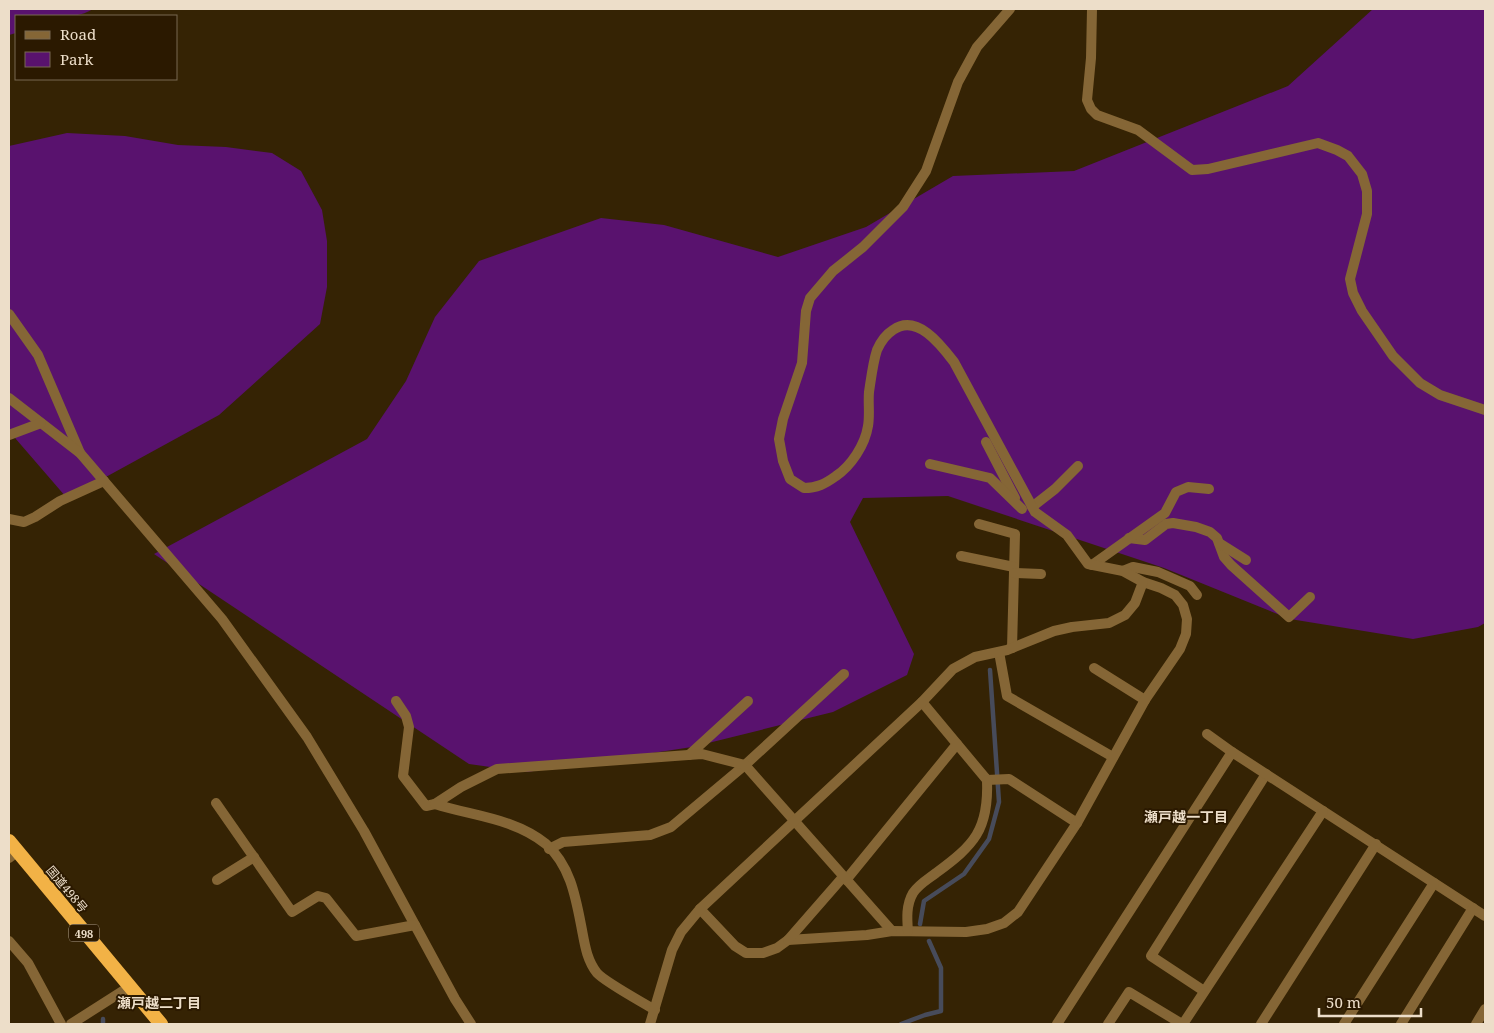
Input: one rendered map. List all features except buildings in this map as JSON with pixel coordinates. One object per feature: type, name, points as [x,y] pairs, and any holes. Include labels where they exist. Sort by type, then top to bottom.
[{"type":"highway","name":"国道498号","points":[[11,850],[161,1024]]},
{"type":"street","points":[[1010,9],[977,47],[958,82],[926,171],[902,207],[863,247],[833,271],[810,298],[806,311],[802,363],[783,419],[779,439],[783,461],[790,479],[804,488],[823,485],[846,469],[862,445],[868,427],[870,391],[877,350],[884,336],[897,327],[912,324],[928,333],[945,349],[954,362],[1030,510]]},
{"type":"street","points":[[1092,9],[1091,58],[1087,100],[1091,109],[1097,115],[1138,130],[1192,170],[1208,170],[1318,143],[1348,156],[1362,174],[1367,191],[1367,214],[1350,279],[1353,293],[1362,311],[1393,356],[1420,383],[1440,395],[1485,410]]},
{"type":"street","points":[[9,314],[38,355],[80,453]]},
{"type":"street","points":[[9,398],[80,453],[222,619],[307,736],[364,831],[471,1024]]},
{"type":"street","points":[[9,435],[41,423]]},
{"type":"street","points":[[986,442],[1000,472],[1030,510]]},
{"type":"street","points":[[788,940],[867,935],[892,931],[966,932],[987,929],[1004,923],[1018,912],[1077,823],[1145,700],[1180,649],[1186,634],[1187,619],[1183,605],[1175,595],[1162,588],[1143,582],[1123,571],[1088,564],[1067,535],[1030,510],[990,478],[930,464]]},
{"type":"street","points":[[1030,510],[1078,466]]},
{"type":"street","points":[[9,519],[24,522],[35,518],[60,501],[104,481]]},
{"type":"street","points":[[1092,565],[1165,513],[1176,492],[1188,487],[1209,489]]},
{"type":"street","points":[[1129,538],[1145,540],[1166,524],[1173,523],[1210,532],[1217,538],[1224,557],[1230,565],[1289,617],[1310,597]]},
{"type":"street","points":[[980,524],[1015,534],[1012,648]]},
{"type":"street","points":[[1219,543],[1246,560]]},
{"type":"street","points":[[961,556],[1014,570],[1041,574]]},
{"type":"street","points":[[1123,571],[1133,567],[1158,572],[1190,586],[1197,595]]},
{"type":"street","points":[[650,1024],[672,950],[680,932],[700,909],[922,702],[953,669],[975,657],[1012,648],[1054,631],[1109,623],[1125,615],[1135,603],[1143,582]]},
{"type":"street","points":[[999,652],[1007,696],[1113,757]]},
{"type":"street","points":[[1094,668],[1145,700]]},
{"type":"street","points":[[549,849],[563,842],[650,836],[671,827],[745,766],[844,674]]},
{"type":"street","points":[[689,755],[748,701]]},
{"type":"street","points":[[396,702],[406,716],[409,727],[403,776],[426,806],[435,804],[461,787],[497,770],[702,754],[745,766],[892,931]]},
{"type":"street","points":[[908,931],[908,908],[912,895],[919,885],[963,852],[975,838],[983,822],[986,809],[988,780],[922,702]]},
{"type":"street","points":[[1207,734],[1485,916]]},
{"type":"street","points":[[700,909],[735,946],[746,953],[762,953],[777,948],[788,940],[845,879],[957,744]]},
{"type":"street","points":[[1057,1024],[1232,752]]},
{"type":"street","points":[[1204,991],[1151,956],[1266,774]]},
{"type":"street","points":[[988,780],[1007,779],[1028,790],[1077,823]]},
{"type":"street","points":[[216,803],[292,912],[318,896],[326,898],[356,936],[415,925]]},
{"type":"street","points":[[435,804],[485,816],[516,826],[546,844],[564,866],[574,890],[586,952],[591,964],[599,975],[655,1010]]},
{"type":"street","points":[[1108,1024],[1129,992],[1182,1024],[1323,811]]},
{"type":"street","points":[[1261,1024],[1376,844]]},
{"type":"street","points":[[217,880],[254,857]]},
{"type":"street","points":[[1344,1024],[1434,883]]},
{"type":"street","points":[[1401,1024],[1472,908]]},
{"type":"street","points":[[9,941],[28,963],[62,1024]]},
{"type":"street","points":[[71,1024],[129,987]]},
{"type":"street","points":[[1476,1024],[1485,1010]]},
{"type":"green space","points":[[9,9],[93,9],[79,15],[15,15],[15,33],[9,35]]},
{"type":"green space","points":[[1373,9],[1485,9],[1485,623],[1478,627],[1413,639],[1290,619],[1164,568],[948,496],[863,498],[850,522],[914,654],[907,675],[833,712],[692,747],[527,772],[469,764],[154,554],[367,439],[406,381],[435,317],[479,261],[601,218],[664,225],[778,257],[866,227],[953,176],[1074,171],[1288,86]]},
{"type":"green space","points":[[67,133],[125,136],[178,145],[226,147],[272,153],[301,171],[322,210],[327,241],[327,287],[320,324],[219,415],[66,497],[9,431],[9,146]]},
{"type":"waterway","points":[[920,924],[924,901],[964,874],[989,839],[999,802],[990,670]]},
{"type":"waterway","points":[[901,1024],[941,1011],[941,968],[929,941]]},
{"type":"waterway","points":[[103,1019],[103,1024]]},
{"type":"district","name":"瀬戸越一丁目","points":[[1186,816]]},
{"type":"district","name":"瀬戸越二丁目","points":[[159,1002]]}]
